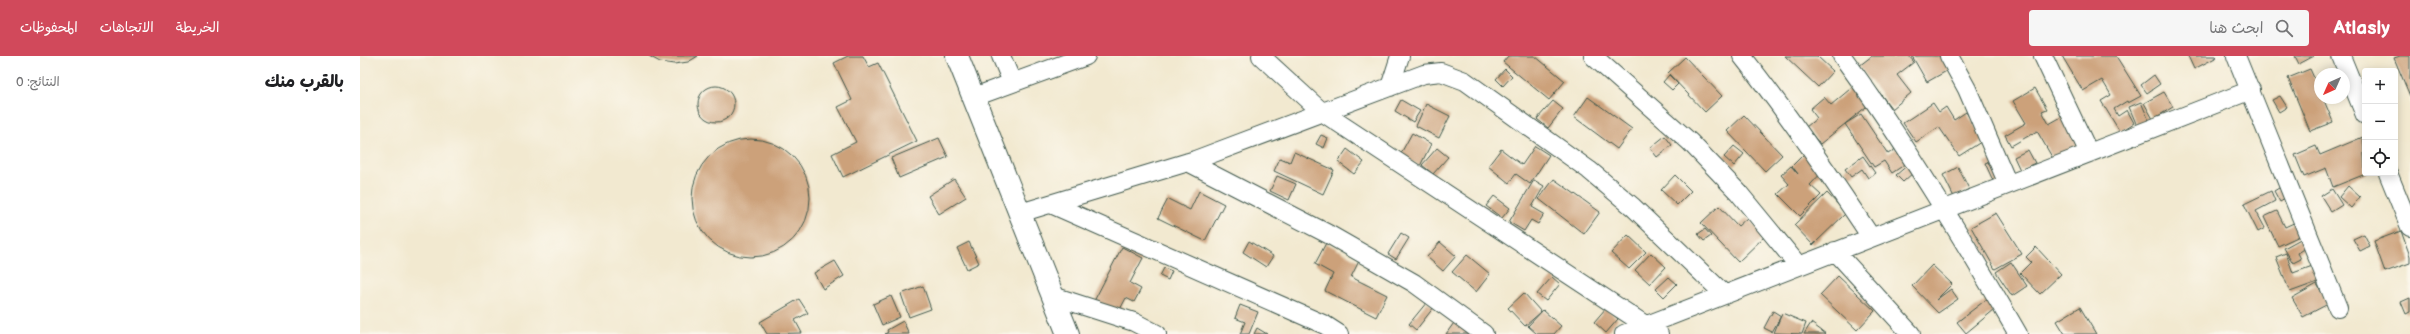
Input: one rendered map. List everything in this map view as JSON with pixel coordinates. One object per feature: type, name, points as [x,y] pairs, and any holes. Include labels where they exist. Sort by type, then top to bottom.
[{"type":"street","points":[[958,56],[1068,334]]},
{"type":"street","points":[[1001,56],[1012,82]]},
{"type":"street","points":[[974,97],[1086,56]]},
{"type":"street","points":[[1261,56],[1322,112],[1652,330]]},
{"type":"street","points":[[1390,87],[1400,56]]},
{"type":"street","points":[[1593,56],[1690,142],[1738,192],[1798,265]]},
{"type":"street","points":[[1742,56],[1779,103],[1871,237]]},
{"type":"street","points":[[1842,56],[1880,108],[1945,208],[2018,334]]},
{"type":"street","points":[[1949,56],[1967,89],[2008,184]]},
{"type":"street","points":[[2043,56],[2089,153]]},
{"type":"street","points":[[2236,56],[2338,308]]},
{"type":"street","points":[[2341,56],[2362,108]]},
{"type":"street","points":[[1020,213],[1188,162],[1424,74],[1441,72],[1464,81],[1589,170],[1633,207],[1724,294]]},
{"type":"street","points":[[1624,334],[1652,330],[1724,294],[2251,90]]},
{"type":"street","points":[[1188,162],[1330,235],[1414,283],[1484,334]]},
{"type":"street","points":[[2389,176],[2410,227]]},
{"type":"street","points":[[1051,204],[1324,325],[1339,334]]},
{"type":"street","points":[[1835,251],[1911,334]]},
{"type":"street","points":[[1052,296],[1134,322],[1157,334]]},
{"type":"building","points":[[649,56],[698,56],[688,62],[674,64],[660,62]]},
{"type":"building","points":[[848,56],[863,56],[869,67],[878,63],[917,141],[843,177],[832,154],[856,142],[838,107],[852,100],[834,63]]},
{"type":"building","points":[[1508,56],[1535,56],[1565,81],[1549,100],[1503,62]]},
{"type":"building","points":[[1785,56],[1817,56],[1833,71],[1818,87]]},
{"type":"building","points":[[1872,56],[1909,56],[1914,62],[1897,75],[1911,93],[1892,109],[1859,66]]},
{"type":"building","points":[[1912,56],[1942,56],[1950,69],[1927,82]]},
{"type":"building","points":[[2062,56],[2116,56],[2141,96],[2128,103],[2127,101],[2114,109],[2118,116],[2127,110],[2134,123],[2120,132],[2101,101],[2111,95],[2102,80],[2083,91]]},
{"type":"building","points":[[2188,56],[2216,56],[2217,57],[2194,69]]},
{"type":"building","points":[[2295,56],[2314,56],[2299,64]]},
{"type":"building","points":[[2400,56],[2410,56],[2410,96],[2394,58]]},
{"type":"building","points":[[1685,57],[1722,96],[1705,112],[1668,73]]},
{"type":"building","points":[[1505,69],[1512,76],[1503,86],[1496,79]]},
{"type":"building","points":[[2310,69],[2314,78],[2314,104],[2326,104],[2333,122],[2310,131],[2288,78]]},
{"type":"building","points":[[1669,75],[1678,84],[1672,90],[1663,82]]},
{"type":"building","points":[[2154,75],[2160,84],[2147,93],[2141,85]]},
{"type":"building","points":[[1856,84],[1871,103],[1820,144],[1806,127],[1817,118],[1810,109],[1824,97],[1831,105]]},
{"type":"building","points":[[720,86],[729,91],[733,97],[733,111],[729,117],[720,122],[712,122],[703,117],[699,111],[698,100],[703,91],[709,87]]},
{"type":"building","points":[[2035,88],[2047,109],[2042,111],[2049,124],[2065,115],[2084,148],[2056,164],[2037,131],[2011,146],[2005,135],[2026,123],[2013,101]]},
{"type":"building","points":[[2164,92],[2173,107],[2153,119],[2144,103]]},
{"type":"building","points":[[2280,96],[2287,107],[2279,112],[2272,100]]},
{"type":"building","points":[[1588,97],[1632,129],[1617,149],[1574,117]]},
{"type":"building","points":[[1401,100],[1420,111],[1413,122],[1395,111]]},
{"type":"building","points":[[1553,101],[1563,109],[1548,128],[1537,119]]},
{"type":"building","points":[[2141,102],[2150,123],[2138,128],[2129,107]]},
{"type":"building","points":[[1933,103],[1939,112],[1946,107],[1954,120],[1966,112],[1984,140],[1959,156],[1939,127],[1916,142],[1903,123]]},
{"type":"building","points":[[1426,104],[1450,116],[1439,138],[1416,126]]},
{"type":"building","points":[[1861,114],[1888,154],[1900,146],[1910,161],[1892,173],[1884,161],[1874,167],[1845,124]]},
{"type":"building","points":[[1744,115],[1782,155],[1765,171],[1727,131]]},
{"type":"building","points":[[1412,133],[1431,144],[1420,166],[1400,155]]},
{"type":"building","points":[[1321,135],[1328,138],[1324,148],[1316,144]]},
{"type":"building","points":[[1665,136],[1672,145],[1657,157],[1650,148]]},
{"type":"building","points":[[2362,137],[2362,175],[2333,187],[2326,168],[2304,177],[2295,155],[2316,146],[2320,155]]},
{"type":"building","points":[[939,138],[948,157],[899,178],[891,158]]},
{"type":"building","points":[[751,139],[774,143],[793,156],[806,175],[810,198],[806,221],[793,240],[774,253],[751,257],[728,253],[709,240],[696,221],[692,198],[696,175],[709,156],[728,143]]},
{"type":"building","points":[[1535,146],[1549,155],[1530,184],[1516,174],[1509,183],[1488,166],[1501,149],[1522,165]]},
{"type":"building","points":[[1734,146],[1744,154],[1734,166],[1724,157]]},
{"type":"building","points":[[1437,148],[1448,157],[1433,174],[1422,165]]},
{"type":"building","points":[[1347,149],[1364,162],[1354,174],[1338,162]]},
{"type":"building","points":[[2028,150],[2035,163],[2020,170],[2014,157]]},
{"type":"building","points":[[1807,151],[1825,169],[1810,185],[1821,195],[1800,216],[1778,194],[1789,184],[1781,175],[1791,166],[1798,174],[1792,166]]},
{"type":"building","points":[[1294,152],[1334,170],[1323,194],[1274,171],[1280,158],[1290,162]]},
{"type":"building","points":[[1863,156],[1875,173],[1868,178],[1862,169],[1851,177],[1845,169]]},
{"type":"building","points":[[1995,159],[2005,180],[1995,185],[1985,163]]},
{"type":"building","points":[[1909,164],[1915,171],[1903,182],[1896,175]]},
{"type":"building","points":[[1958,167],[1969,189],[1954,197],[1943,175]]},
{"type":"building","points":[[1675,175],[1691,191],[1677,205],[1661,190]]},
{"type":"building","points":[[1277,176],[1296,184],[1289,200],[1270,191]]},
{"type":"building","points":[[954,179],[966,197],[939,214],[928,196]]},
{"type":"building","points":[[1554,179],[1600,212],[1584,234],[1539,199]]},
{"type":"building","points":[[1534,180],[1544,186],[1532,207],[1544,214],[1538,224],[1531,220],[1524,231],[1509,222]]},
{"type":"building","points":[[2284,185],[2290,196],[2280,202],[2274,191]]},
{"type":"building","points":[[2348,186],[2360,197],[2351,208],[2339,197]]},
{"type":"building","points":[[2332,189],[2342,205],[2331,212],[2321,196]]},
{"type":"building","points":[[1199,191],[1224,204],[1205,241],[1158,218],[1168,199],[1190,210]]},
{"type":"building","points":[[2271,191],[2275,201],[2256,211],[2265,228],[2258,232],[2244,204]]},
{"type":"building","points":[[1827,193],[1846,213],[1813,245],[1794,225]]},
{"type":"building","points":[[1494,196],[1510,208],[1502,218],[1486,206]]},
{"type":"building","points":[[1719,206],[1738,226],[1747,218],[1765,236],[1738,262],[1701,223]]},
{"type":"building","points":[[2277,211],[2285,227],[2298,221],[2304,234],[2278,246],[2264,217]]},
{"type":"building","points":[[1996,213],[2022,254],[1995,269],[1971,227]]},
{"type":"building","points":[[1705,229],[1711,236],[1704,241],[1698,234]]},
{"type":"building","points":[[2401,231],[2410,256],[2410,263],[2385,272],[2374,241]]},
{"type":"building","points":[[1401,233],[1409,238],[1396,259],[1388,254]]},
{"type":"building","points":[[2364,234],[2370,246],[2360,251],[2353,239]]},
{"type":"building","points":[[1628,235],[1646,252],[1629,269],[1611,253]]},
{"type":"building","points":[[2306,236],[2311,245],[2298,253],[2301,259],[2293,263],[2284,248]]},
{"type":"building","points":[[1249,241],[1273,256],[1266,267],[1243,252]]},
{"type":"building","points":[[969,242],[979,263],[967,269],[957,248]]},
{"type":"building","points":[[1440,242],[1456,256],[1443,271],[1427,257]]},
{"type":"building","points":[[1326,243],[1359,261],[1351,277],[1387,295],[1376,317],[1325,291],[1333,274],[1315,264]]},
{"type":"building","points":[[1122,247],[1143,258],[1130,283],[1141,289],[1134,302],[1126,298],[1116,317],[1092,305]]},
{"type":"building","points":[[2036,247],[2061,274],[2040,294],[2020,273],[2031,262],[2026,257]]},
{"type":"building","points":[[1651,253],[1666,267],[1650,284],[1635,270]]},
{"type":"building","points":[[2286,253],[2293,273],[2318,264],[2323,280],[2290,292],[2276,257]]},
{"type":"building","points":[[1467,255],[1490,274],[1476,292],[1452,272]]},
{"type":"building","points":[[835,261],[844,276],[823,289],[814,273]]},
{"type":"building","points":[[2011,262],[2027,286],[2012,296],[1996,272]]},
{"type":"building","points":[[1932,265],[1952,284],[1936,300],[1951,289],[1958,299],[1938,313],[1912,286]]},
{"type":"building","points":[[1164,268],[1172,271],[1168,280],[1160,276]]},
{"type":"building","points":[[1838,276],[1875,311],[1857,330],[1820,295]]},
{"type":"building","points":[[1552,277],[1560,284],[1546,301],[1537,294]]},
{"type":"building","points":[[1669,277],[1677,284],[1664,297],[1656,289]]},
{"type":"building","points":[[2317,284],[2328,304],[2303,317],[2292,298]]},
{"type":"building","points":[[923,286],[931,309],[909,317],[901,294]]},
{"type":"building","points":[[1524,293],[1541,312],[1525,326],[1508,308]]},
{"type":"building","points":[[1992,295],[2000,305],[1966,333],[1957,322]]},
{"type":"building","points":[[891,296],[900,317],[882,325],[873,304]]},
{"type":"building","points":[[2410,298],[2410,312],[2406,314],[2401,302]]},
{"type":"building","points":[[799,299],[808,313],[795,320],[802,333],[767,334],[760,322]]},
{"type":"building","points":[[1427,302],[1434,307],[1416,330],[1409,324]]},
{"type":"building","points":[[1240,305],[1258,312],[1249,334],[1240,334],[1245,322],[1235,318]]},
{"type":"building","points":[[2080,307],[2096,334],[2065,334],[2057,321]]},
{"type":"building","points":[[1606,308],[1618,319],[1606,333],[1594,322]]},
{"type":"building","points":[[1543,310],[1561,326],[1554,334],[1537,334],[1528,326]]},
{"type":"building","points":[[1773,311],[1781,316],[1772,332],[1764,328]]},
{"type":"building","points":[[1782,313],[1806,323],[1802,334],[1774,333]]},
{"type":"building","points":[[1456,320],[1476,334],[1446,334]]},
{"type":"building","points":[[903,321],[909,334],[885,334],[888,332],[887,330]]},
{"type":"building","points":[[1811,323],[1826,334],[1804,334]]},
{"type":"building","points":[[1257,328],[1267,334],[1254,334]]}]
